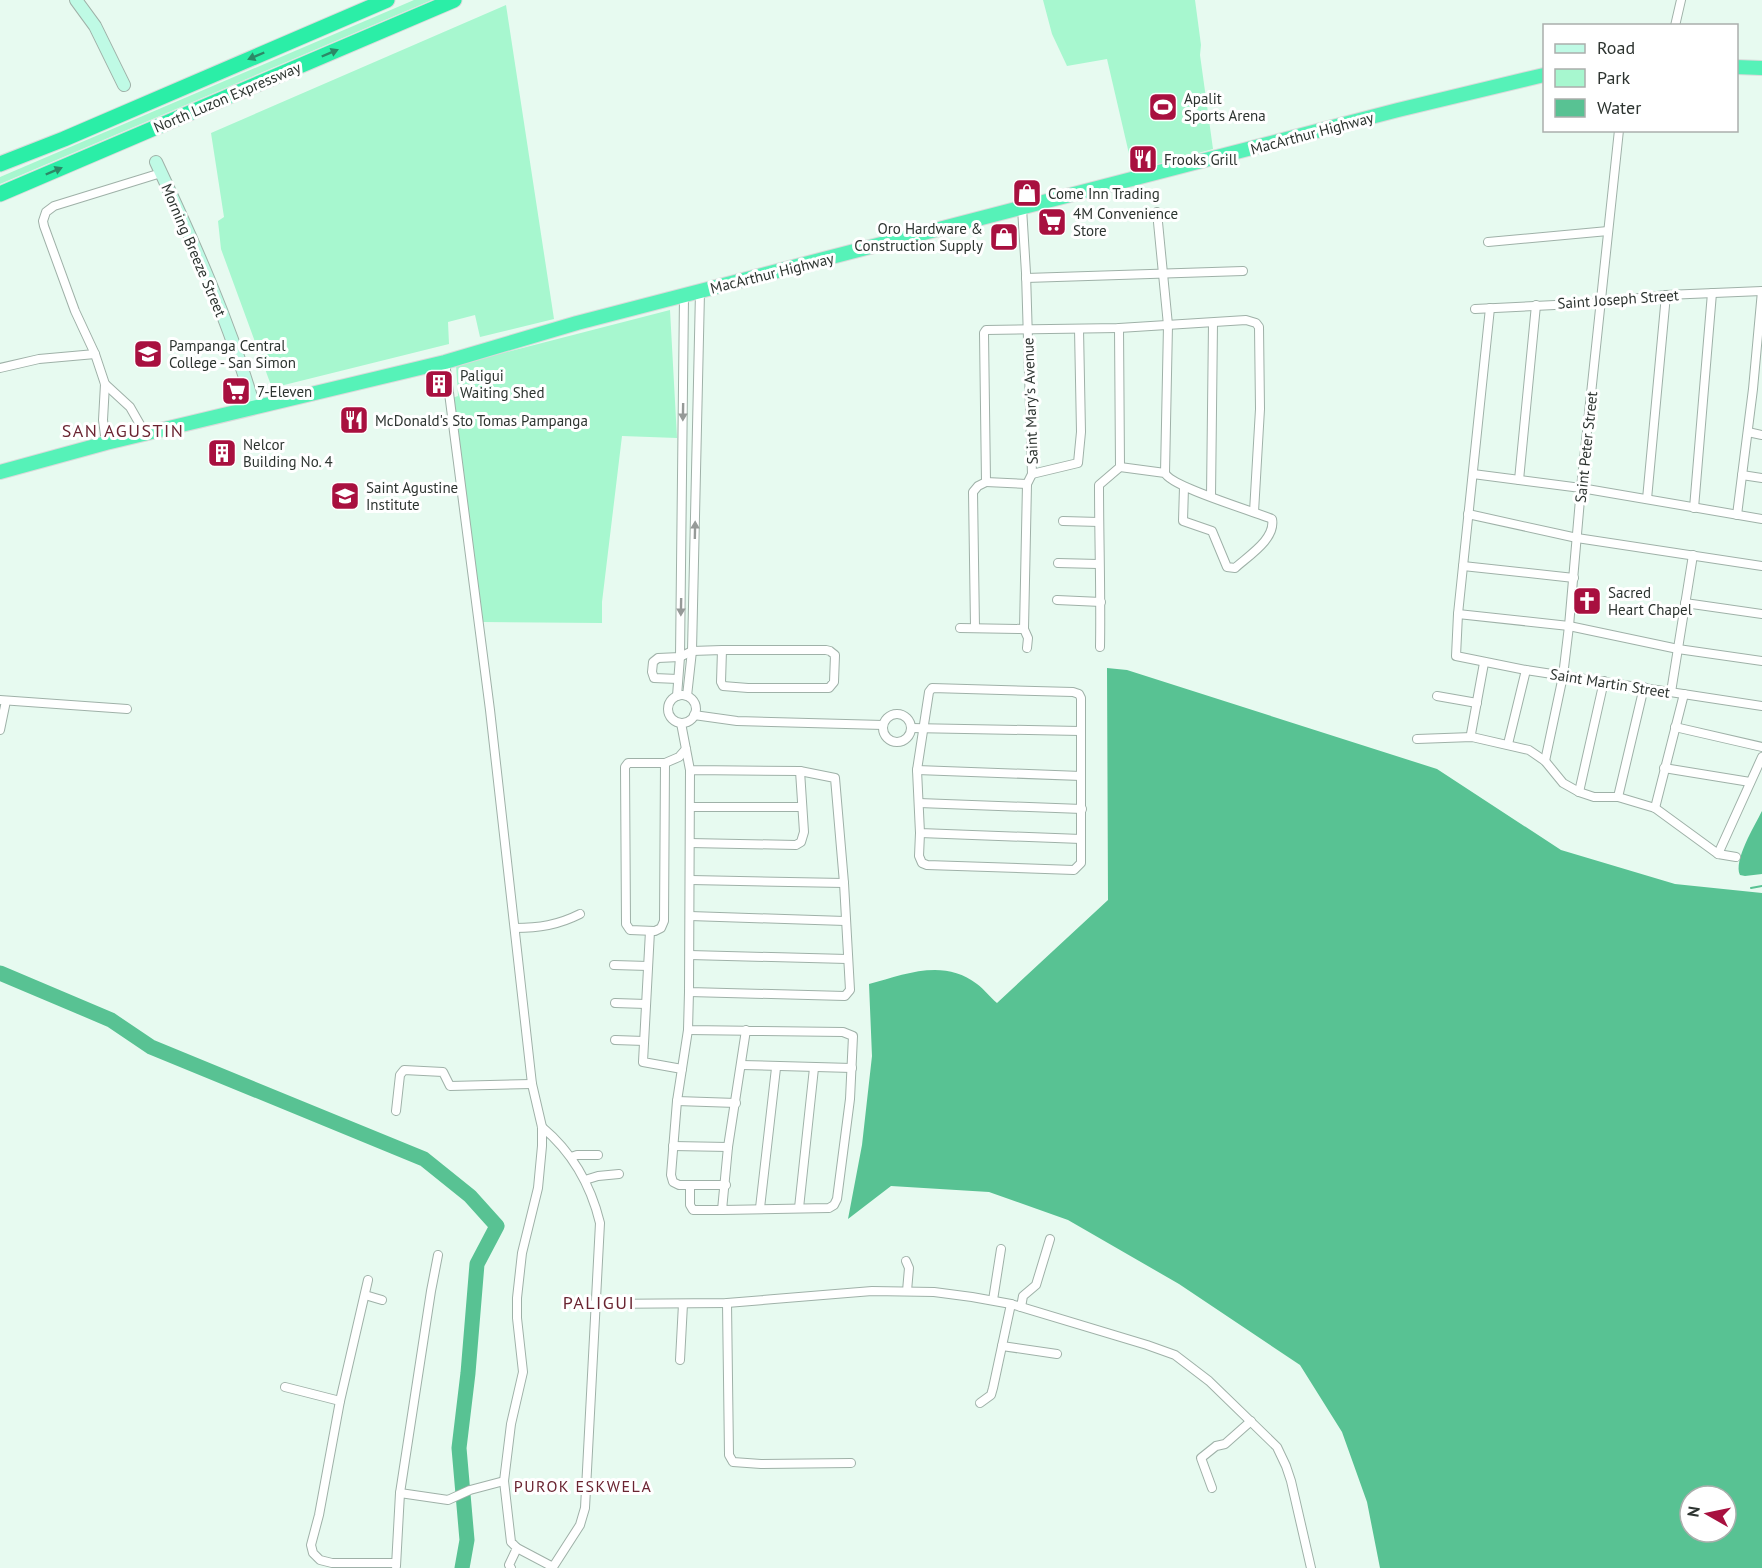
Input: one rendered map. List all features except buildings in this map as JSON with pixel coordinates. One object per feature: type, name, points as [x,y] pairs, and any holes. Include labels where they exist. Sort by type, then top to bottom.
[{"type":"highway","name":"North Luzon Expressway","points":[[0,164],[64,139],[387,0]]},
{"type":"highway","name":"North Luzon Expressway","points":[[0,194],[454,0]]},
{"type":"highway","points":[[1738,67],[1762,68]]},
{"type":"highway","name":"MacArthur Highway","points":[[0,472],[106,443],[444,362],[577,323],[1404,109],[1543,75]]},
{"type":"main road","points":[[76,0],[95,26],[124,85]]},
{"type":"main road","name":"Morning Breeze Street","points":[[159,167],[212,291],[247,382],[254,407]]},
{"type":"street","points":[[1675,24],[1681,0]]},
{"type":"street","name":"Saint Peter Street","points":[[1545,761],[1563,675],[1569,626],[1581,488],[1619,132]]},
{"type":"street","points":[[106,443],[103,420],[105,384],[44,226],[44,216],[48,209],[159,167]]},
{"type":"street","name":"Saint Mary's Avenue","points":[[1022,207],[1032,474],[1027,484],[1024,629],[1028,638],[1027,648]]},
{"type":"street","points":[[1157,212],[1168,325],[1165,473],[1168,479],[1184,487],[1272,519],[1272,527],[1267,537],[1235,568],[1227,567],[1212,531],[1183,520],[1184,487]]},
{"type":"street","points":[[1488,242],[1608,231]]},
{"type":"street","points":[[1026,278],[1243,270]]},
{"type":"street","points":[[1737,515],[1748,432],[1758,389],[1762,291]]},
{"type":"street","name":"Saint Joseph Street","points":[[1474,309],[1601,302],[1666,295],[1762,291]]},
{"type":"street","points":[[684,296],[678,679],[682,696],[694,704],[694,715],[681,723],[673,720],[668,712],[669,703],[682,696],[692,651],[700,292]]},
{"type":"street","points":[[1694,508],[1712,293]]},
{"type":"street","points":[[1647,499],[1666,295]]},
{"type":"street","points":[[1519,480],[1536,305]]},
{"type":"street","points":[[1490,308],[1458,614],[1569,626],[1678,649],[1762,661]]},
{"type":"street","points":[[684,321],[699,320]]},
{"type":"street","points":[[986,482],[984,332],[986,330],[1119,328],[1250,320],[1258,327],[1260,409],[1254,512]]},
{"type":"street","points":[[1211,496],[1213,323]]},
{"type":"street","points":[[1119,328],[1120,467]]},
{"type":"street","points":[[1032,474],[1078,462],[1081,432],[1079,329]]},
{"type":"street","points":[[0,368],[39,359],[95,354]]},
{"type":"street","points":[[444,362],[490,711],[532,1084],[542,1127],[538,1188],[522,1253],[518,1283],[517,1318],[523,1372],[512,1424],[504,1481],[511,1542],[517,1548],[553,1567],[580,1525],[585,1508],[600,1223],[595,1202],[585,1180],[571,1157],[554,1136],[542,1127]]},
{"type":"street","points":[[683,368],[698,367]]},
{"type":"street","points":[[105,384],[130,407],[146,435]]},
{"type":"street","points":[[1748,432],[1762,435]]},
{"type":"street","points":[[1100,647],[1099,485],[1120,467],[1165,473]]},
{"type":"street","points":[[1473,474],[1581,488],[1762,519]]},
{"type":"street","points":[[1742,475],[1762,478]]},
{"type":"street","points":[[975,627],[973,492],[986,482],[1027,484]]},
{"type":"street","points":[[682,483],[696,483]]},
{"type":"street","points":[[1468,514],[1577,538],[1762,566]]},
{"type":"street","points":[[1063,521],[1099,522]]},
{"type":"street","points":[[1671,692],[1693,555]]},
{"type":"street","points":[[1058,563],[1098,564]]},
{"type":"street","points":[[1462,566],[1574,578]]},
{"type":"street","points":[[1057,600],[1101,602]]},
{"type":"street","points":[[1685,603],[1762,614]]},
{"type":"street","name":"Saint Martin Street","points":[[1458,614],[1455,654],[1458,658],[1762,706]]},
{"type":"street","points":[[960,628],[1024,629]]},
{"type":"street","points":[[678,679],[654,678],[653,662],[658,658],[680,657],[692,651],[722,650],[830,651],[835,655],[834,682],[829,688],[723,686],[721,682],[722,650]]},
{"type":"street","points":[[1472,737],[1484,663]]},
{"type":"street","points":[[1509,744],[1526,670]]},
{"type":"street","points":[[1579,792],[1604,681]]},
{"type":"street","points":[[1618,797],[1644,687]]},
{"type":"street","points":[[936,688],[1077,693],[1081,698],[1080,731],[1082,863],[1079,867],[1074,870],[922,863],[919,856],[917,770],[930,690],[936,688]]},
{"type":"street","points":[[1656,808],[1684,694]]},
{"type":"street","points":[[1437,696],[1477,703]]},
{"type":"street","points":[[0,730],[3,701],[127,709]]},
{"type":"street","points":[[900,714],[908,719],[911,728],[905,740],[896,742],[884,735],[883,725],[888,718],[900,714]]},
{"type":"street","points":[[694,715],[737,721],[883,725]]},
{"type":"street","points":[[681,723],[690,770],[690,955],[688,1030],[671,1175],[673,1182],[690,1186],[726,1185]]},
{"type":"street","points":[[1675,727],[1762,747]]},
{"type":"street","points":[[911,728],[1080,731]]},
{"type":"street","points":[[1417,739],[1472,737],[1529,750],[1545,761],[1563,783],[1579,792],[1594,796],[1618,797],[1656,808],[1718,854],[1736,858]]},
{"type":"street","points":[[665,762],[663,921],[661,928],[650,931],[630,930],[626,924],[625,767],[628,763],[665,762],[679,757],[686,749]]},
{"type":"street","points":[[1718,854],[1762,758]]},
{"type":"street","points":[[1664,768],[1750,782]]},
{"type":"street","points":[[689,993],[845,996],[850,990],[835,778],[800,771],[690,770]]},
{"type":"street","points":[[917,770],[1081,776]]},
{"type":"street","points":[[690,843],[796,845],[801,842],[804,832],[800,771]]},
{"type":"street","points":[[919,803],[1082,809]]},
{"type":"street","points":[[690,807],[802,807]]},
{"type":"street","points":[[920,833],[1081,838]]},
{"type":"street","points":[[691,880],[843,883]]},
{"type":"street","points":[[515,928],[550,926],[580,914]]},
{"type":"street","points":[[690,916],[845,921]]},
{"type":"street","points":[[650,931],[643,1062],[682,1069]]},
{"type":"street","points":[[690,955],[847,959]]},
{"type":"street","points":[[614,965],[648,966]]},
{"type":"street","points":[[615,1003],[646,1004]]},
{"type":"street","points":[[688,1030],[848,1032],[853,1038],[852,1068],[837,1199],[834,1205],[829,1208],[693,1210],[690,1205],[690,1186]]},
{"type":"street","points":[[722,1210],[728,1147],[746,1030]]},
{"type":"street","points":[[615,1040],[644,1041]]},
{"type":"street","points":[[741,1065],[776,1068],[852,1068]]},
{"type":"street","points":[[760,1208],[776,1068]]},
{"type":"street","points":[[799,1208],[814,1068]]},
{"type":"street","points":[[396,1111],[400,1075],[404,1070],[443,1072],[450,1086],[532,1084]]},
{"type":"street","points":[[678,1101],[736,1103]]},
{"type":"street","points":[[673,1146],[728,1147]]},
{"type":"street","points":[[571,1157],[598,1155]]},
{"type":"street","points":[[585,1180],[619,1174]]},
{"type":"street","points":[[1021,1307],[1023,1296],[1036,1285],[1050,1239]]},
{"type":"street","points":[[993,1300],[1001,1249]]},
{"type":"street","points":[[368,1280],[340,1401],[319,1515],[311,1545],[313,1553],[320,1560],[332,1563],[396,1565],[400,1493],[438,1255]]},
{"type":"street","points":[[906,1261],[909,1268],[907,1291]]},
{"type":"street","points":[[594,1304],[727,1303],[862,1292],[934,1292],[1011,1304],[1118,1335],[1175,1355],[1220,1390],[1276,1447],[1286,1466],[1311,1568]]},
{"type":"street","points":[[365,1295],[381,1300]]},
{"type":"street","points":[[727,1303],[729,1455],[733,1462],[851,1463]]},
{"type":"street","points":[[680,1360],[683,1304]]},
{"type":"street","points":[[980,1403],[991,1395],[1011,1304]]},
{"type":"street","points":[[1002,1346],[1057,1354]]},
{"type":"street","points":[[285,1387],[340,1401]]},
{"type":"street","points":[[1212,1488],[1201,1458],[1216,1446],[1225,1444],[1251,1421]]},
{"type":"street","points":[[400,1493],[448,1500],[470,1490],[504,1481]]},
{"type":"street","points":[[511,1568],[509,1565],[517,1548]]},
{"type":"green space","points":[[414,0],[432,0],[0,184],[0,177]]},
{"type":"green space","name":"Apalit Sports Arena","points":[[1043,0],[1195,0],[1213,149],[1133,171],[1107,59],[1067,66],[1052,34]]},
{"type":"green space","points":[[506,5],[554,319],[480,337],[475,315],[448,322],[449,344],[272,388],[221,249],[218,221],[224,217],[211,133]]},
{"type":"green space","points":[[670,310],[677,438],[622,436],[602,602],[602,623],[483,622],[452,398],[458,396],[456,365]]},
{"type":"water","points":[[1107,668],[1127,670],[1437,769],[1561,850],[1675,884],[1762,893],[1762,1568],[1380,1568],[1367,1502],[1342,1432],[1300,1365],[1179,1284],[1068,1220],[989,1192],[891,1186],[848,1219],[862,1145],[872,1056],[869,984],[924,970],[938,970],[964,976],[977,984],[997,1003],[1108,900]]},
{"type":"water","points":[[1762,811],[1762,874],[1740,875],[1742,852]]},
{"type":"waterway","points":[[1751,888],[1762,886]]},
{"type":"waterway","points":[[0,973],[111,1020],[151,1047],[424,1159],[470,1196],[497,1226],[477,1264],[459,1448],[467,1540],[462,1568]]},
{"type":"place","name":"Apalit Sports Arena","points":[[1163,107]]},
{"type":"place","name":"Frooks Grill","points":[[1143,159]]},
{"type":"place","name":"Come Inn Trading","points":[[1027,193]]},
{"type":"place","name":"4M Convenience Store","points":[[1052,222]]},
{"type":"place","name":"Oro Hardware & Construction Supply","points":[[1004,237]]},
{"type":"place","name":"Pampanga Central College - San Simon","points":[[148,354]]},
{"type":"place","name":"Paligui Waiting Shed","points":[[439,384]]},
{"type":"place","name":"7-Eleven","points":[[236,391]]},
{"type":"place","name":"McDonald's Sto Tomas Pampanga","points":[[354,420]]},
{"type":"place","name":"Nelcor Building No. 4","points":[[222,453]]},
{"type":"place","name":"Saint Agustine Institute","points":[[345,496]]},
{"type":"place","name":"Sacred Heart Chapel","points":[[1587,601]]},
{"type":"district","name":"SAN AGUSTIN","points":[[123,430]]},
{"type":"district","name":"PALIGUI","points":[[599,1302]]},
{"type":"district","name":"PUROK ESKWELA","points":[[583,1486]]}]
